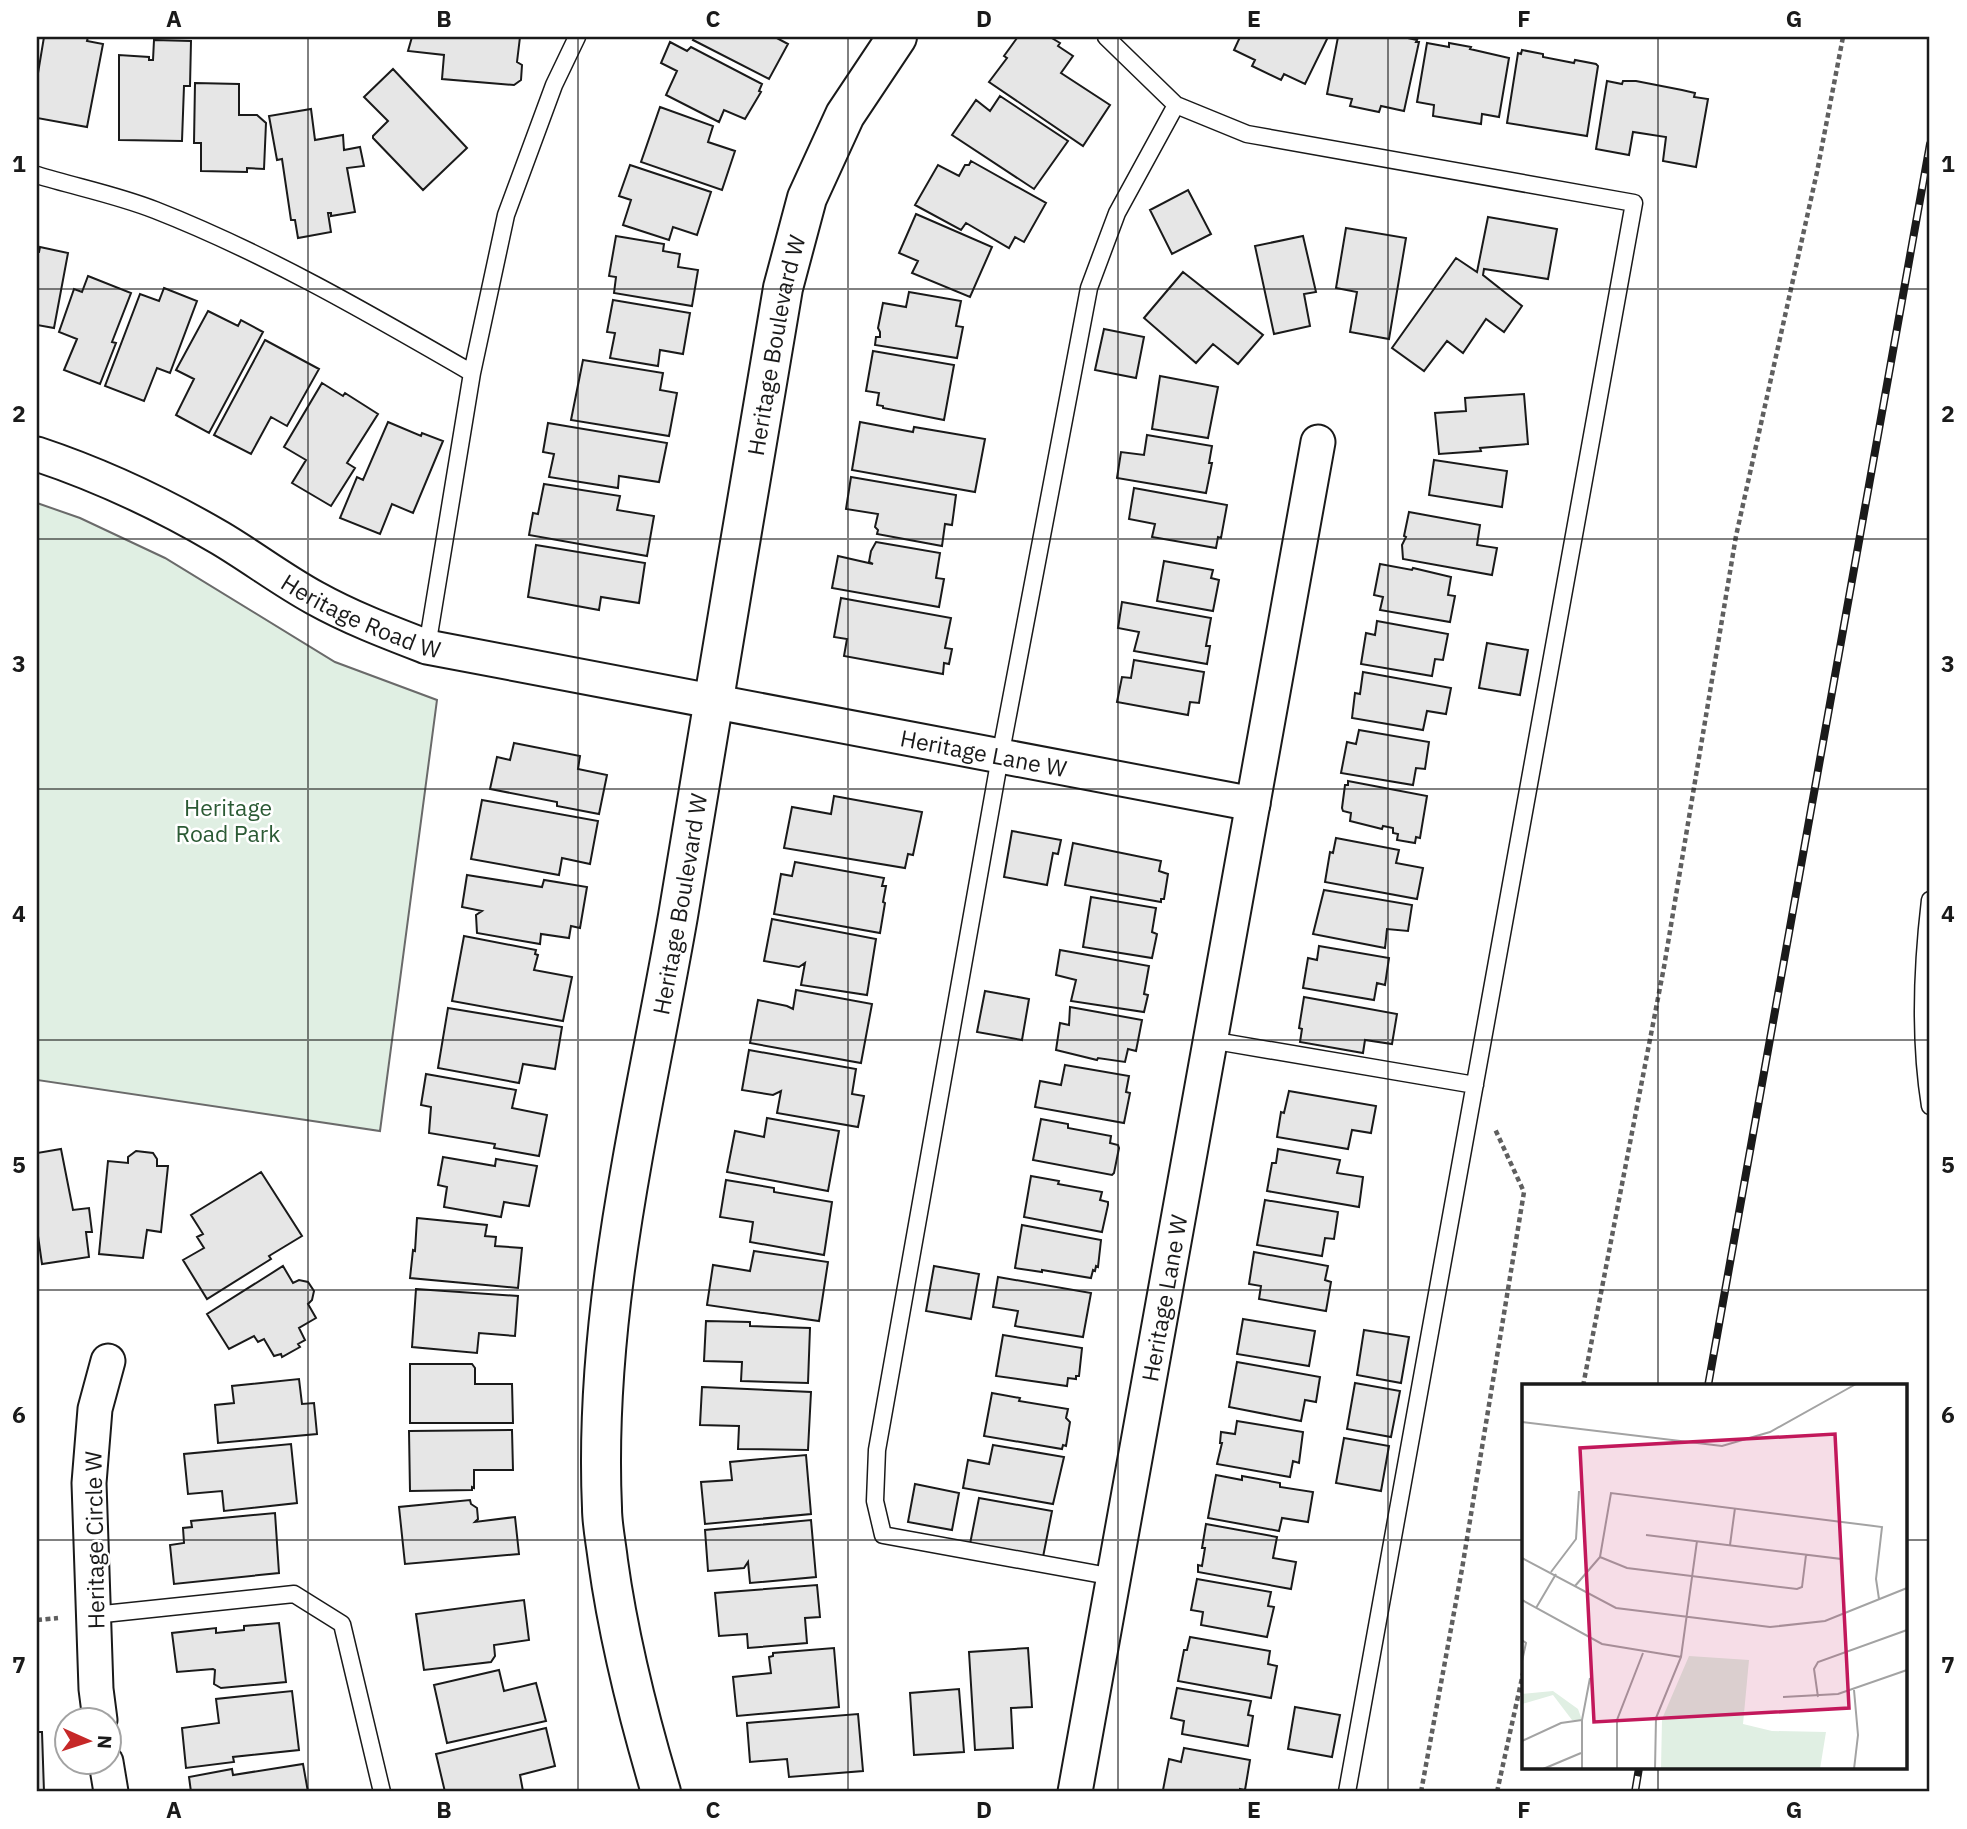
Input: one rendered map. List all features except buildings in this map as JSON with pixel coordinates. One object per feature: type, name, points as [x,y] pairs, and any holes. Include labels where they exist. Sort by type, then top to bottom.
[{"type":"street","name":"Heritage Boulevard W","points":[[661,1792],[631,1690],[614,1602],[601,1510],[602,1407],[611,1297],[631,1161],[668,973],[783,288],[807,198],[845,115],[897,37]]},
{"type":"street","name":"Heritage Lane W","points":[[1075,1792],[1318,442]]},
{"type":"street","name":"Heritage Road W","points":[[37,454],[103,478],[216,536],[312,597],[364,623],[426,647],[714,702]]},
{"type":"street","name":"Heritage Lane W","points":[[714,702],[1252,804]]},
{"type":"street","name":"Heritage Circle W","points":[[98,1706],[89,1483],[95,1409],[108,1362]]},
{"type":"lane","points":[[426,647],[472,373],[506,215],[554,85],[577,37]]},
{"type":"lane","points":[[1106,37],[1176,104],[1247,134],[1634,203],[1347,1792]]},
{"type":"lane","points":[[1114,1577],[883,1535],[874,1501],[880,1436],[1000,757],[1089,288],[1117,213],[1176,104]]},
{"type":"lane","points":[[37,175],[153,209],[265,260],[371,315],[472,373]]},
{"type":"lane","points":[[1930,900],[1925,941],[1922,1021],[1930,1106]]},
{"type":"lane","points":[[1210,1041],[1475,1086]]},
{"type":"lane","points":[[94,1615],[295,1594],[342,1624],[382,1792]]},
{"type":"path","points":[[1583,1384],[1664,967],[1736,536],[1817,172],[1843,37]]},
{"type":"path","points":[[1421,1792],[1462,1569],[1524,1192],[1475,1086]]},
{"type":"path","points":[[1497,1792],[1522,1678]]},
{"type":"green space","name":"Heritage Road Park","points":[[37,503],[80,518],[165,558],[335,662],[437,700],[380,1131],[37,1080]]},
{"type":"railway","points":[[1708,1384],[1930,144]]},
{"type":"railway","points":[[1635,1792],[1639,1770]]}]
